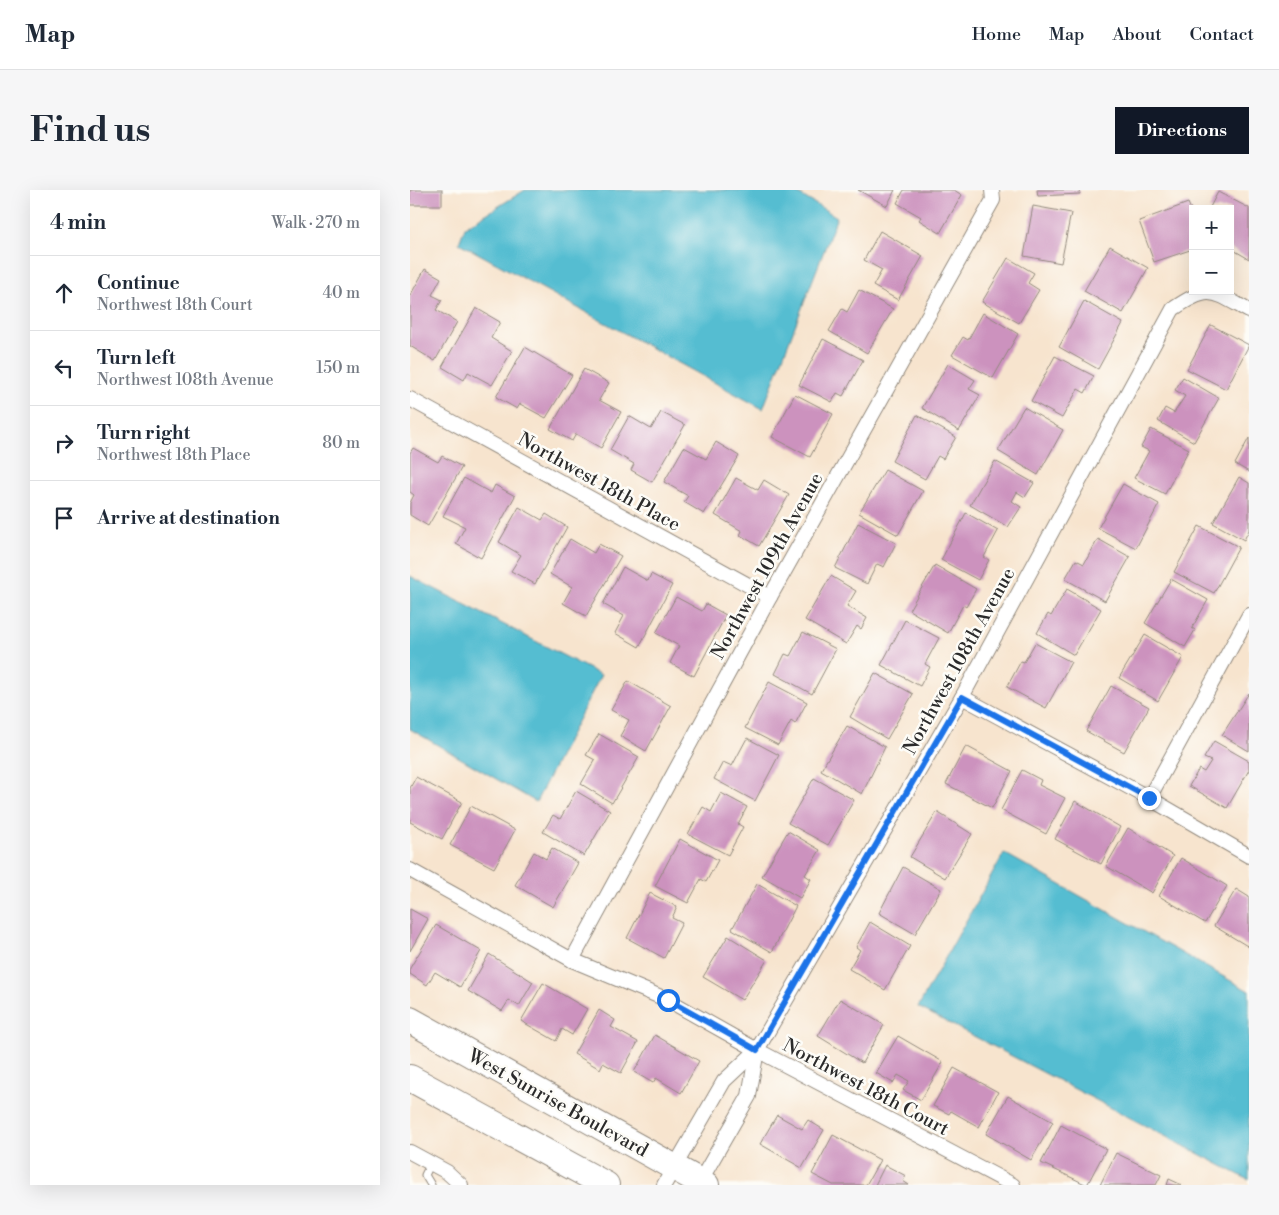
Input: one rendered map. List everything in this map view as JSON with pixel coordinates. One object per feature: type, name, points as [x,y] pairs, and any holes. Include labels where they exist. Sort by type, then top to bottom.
[{"type":"highway","name":"West Sunrise Boulevard","points":[[410,1020],[670,1177],[701,1184]]},
{"type":"highway","points":[[410,1078],[606,1185]]},
{"type":"street","name":"Northwest 109th Avenue","points":[[572,960],[770,598],[993,200],[992,190]]},
{"type":"street","name":"Northwest 108th Avenue","points":[[670,1177],[724,1081],[757,1050],[962,697],[1173,309],[1195,294],[1216,293],[1249,311]]},
{"type":"street","name":"Northwest 18th Place","points":[[410,398],[770,598]]},
{"type":"street","points":[[1149,798],[1249,615]]},
{"type":"street","points":[[962,697],[1149,798],[1249,856]]},
{"type":"street","name":"Northwest 18th Court","points":[[410,870],[572,960],[668,1000],[757,1050],[1013,1185]]},
{"type":"street","name":"Northwest 108th Avenue","points":[[701,1184],[749,1096],[757,1050]]},
{"type":"street","points":[[410,1152],[447,1172],[461,1185]]},
{"type":"lane","points":[[431,1163],[425,1175],[431,1185]]},
{"type":"water","points":[[525,190],[792,190],[837,217],[763,409],[459,243],[465,227]]},
{"type":"water","points":[[410,576],[601,675],[536,802],[410,729]]},
{"type":"water","points":[[1004,853],[1249,991],[1249,1180],[918,1007]]},
{"type":"building","points":[[410,190],[442,190],[442,205],[410,205]]},
{"type":"building","points":[[858,190],[895,190],[887,206]]},
{"type":"building","points":[[904,190],[954,190],[962,195],[940,233],[919,220],[921,217],[897,203]]},
{"type":"building","points":[[1037,190],[1079,190],[1080,194],[1038,196]]},
{"type":"building","points":[[1218,192],[1249,208],[1249,259],[1234,250],[1234,205],[1211,205]]},
{"type":"building","points":[[1188,203],[1189,250],[1154,262],[1139,221]]},
{"type":"building","points":[[1033,206],[1071,213],[1061,263],[1024,256]]},
{"type":"building","points":[[880,231],[923,256],[898,300],[873,286],[882,270],[864,260]]},
{"type":"building","points":[[1110,246],[1148,268],[1123,313],[1084,291]]},
{"type":"building","points":[[1008,258],[1034,273],[1028,283],[1039,290],[1019,323],[982,302]]},
{"type":"building","points":[[425,269],[441,278],[432,295],[442,300],[436,310],[457,322],[435,361],[410,346],[410,296]]},
{"type":"building","points":[[859,290],[893,309],[867,353],[829,331],[842,309],[847,312]]},
{"type":"building","points":[[1084,301],[1123,323],[1098,369],[1059,347]]},
{"type":"building","points":[[476,308],[500,322],[491,338],[512,351],[492,385],[468,372],[464,380],[442,367]]},
{"type":"building","points":[[983,313],[1018,334],[993,378],[952,355],[963,337],[968,340]]},
{"type":"building","points":[[1211,325],[1249,345],[1226,389],[1187,369]]},
{"type":"building","points":[[823,339],[863,360],[843,396],[837,393],[832,402],[799,385]]},
{"type":"building","points":[[525,347],[572,375],[546,418],[520,404],[517,409],[496,397]]},
{"type":"building","points":[[1055,356],[1094,376],[1085,393],[1078,389],[1062,418],[1031,401]]},
{"type":"building","points":[[948,364],[975,380],[969,389],[980,395],[959,431],[922,408]]},
{"type":"building","points":[[584,369],[609,383],[599,400],[621,412],[601,448],[576,434],[572,441],[550,429]]},
{"type":"building","points":[[1183,377],[1219,398],[1194,442],[1158,421],[1165,408],[1174,413],[1185,396],[1175,390]]},
{"type":"building","points":[[795,394],[833,414],[810,457],[772,437]]},
{"type":"building","points":[[1024,407],[1063,430],[1038,475],[998,451]]},
{"type":"building","points":[[661,412],[685,425],[652,482],[631,470],[634,464],[610,450],[629,416],[651,429]]},
{"type":"building","points":[[917,415],[956,437],[943,459],[938,456],[925,479],[892,461]]},
{"type":"building","points":[[1151,429],[1189,449],[1165,494],[1134,478],[1149,451],[1141,447]]},
{"type":"building","points":[[1249,438],[1249,472],[1235,464]]},
{"type":"building","points":[[716,442],[739,456],[704,514],[684,502],[688,496],[664,482],[684,447],[706,459]]},
{"type":"building","points":[[413,448],[438,462],[442,456],[462,467],[428,526],[410,515],[410,503],[414,495],[410,492],[410,453]]},
{"type":"building","points":[[995,461],[1034,483],[1025,497],[1017,492],[1012,501],[1021,507],[1008,527],[970,505]]},
{"type":"building","points":[[885,470],[923,491],[898,535],[859,513]]},
{"type":"building","points":[[1239,477],[1249,483],[1249,530],[1244,540],[1213,523]]},
{"type":"building","points":[[464,478],[491,493],[495,485],[515,496],[481,558],[456,544],[465,527],[443,516]]},
{"type":"building","points":[[736,478],[758,490],[764,480],[789,495],[759,546],[740,535],[742,531],[715,515]]},
{"type":"building","points":[[1123,484],[1159,504],[1136,548],[1098,528]]},
{"type":"building","points":[[519,507],[542,520],[546,514],[567,527],[535,584],[511,571],[521,555],[499,542]]},
{"type":"building","points":[[966,513],[998,531],[984,557],[989,560],[978,580],[941,560]]},
{"type":"building","points":[[858,523],[896,543],[884,567],[877,564],[867,584],[835,568]]},
{"type":"building","points":[[1199,526],[1239,547],[1214,593],[1174,572]]},
{"type":"building","points":[[570,539],[594,553],[599,544],[621,556],[586,616],[563,603],[572,587],[550,574]]},
{"type":"building","points":[[1098,539],[1130,557],[1105,601],[1065,579],[1076,560],[1084,564]]},
{"type":"building","points":[[935,565],[976,589],[966,607],[963,605],[948,633],[909,610]]},
{"type":"building","points":[[623,567],[648,581],[651,574],[672,585],[639,647],[615,633],[624,616],[603,604]]},
{"type":"building","points":[[831,576],[856,591],[847,606],[867,618],[861,629],[857,626],[846,644],[805,620]]},
{"type":"building","points":[[1171,579],[1208,600],[1192,628],[1195,630],[1185,647],[1145,623]]},
{"type":"building","points":[[1067,589],[1101,609],[1074,655],[1037,633],[1048,614],[1051,616]]},
{"type":"building","points":[[676,597],[702,611],[706,604],[726,615],[694,676],[670,663],[679,646],[656,633]]},
{"type":"building","points":[[905,620],[939,638],[925,664],[930,667],[920,686],[881,665]]},
{"type":"building","points":[[803,632],[836,649],[812,694],[775,674],[785,654],[790,656]]},
{"type":"building","points":[[1145,635],[1183,657],[1158,701],[1119,678]]},
{"type":"building","points":[[1035,643],[1071,662],[1046,708],[1007,687],[1021,661],[1024,662]]},
{"type":"building","points":[[875,673],[913,694],[887,739],[850,717]]},
{"type":"building","points":[[628,681],[671,706],[646,751],[620,736],[629,720],[611,710]]},
{"type":"building","points":[[769,682],[807,702],[795,724],[791,721],[778,745],[745,728]]},
{"type":"building","points":[[1111,686],[1149,707],[1124,752],[1086,731]]},
{"type":"building","points":[[1249,693],[1249,751],[1222,735]]},
{"type":"building","points":[[847,726],[885,747],[862,794],[821,770]]},
{"type":"building","points":[[599,734],[639,757],[612,803],[581,784],[595,760],[586,755]]},
{"type":"building","points":[[747,738],[779,755],[755,801],[714,779],[723,762],[732,766]]},
{"type":"building","points":[[1214,741],[1249,761],[1249,770],[1227,808],[1189,786],[1199,769],[1204,772],[1211,761],[1204,758]]},
{"type":"building","points":[[966,746],[1012,771],[992,808],[946,784]]},
{"type":"building","points":[[1022,770],[1041,780],[1039,785],[1065,798],[1046,834],[1001,810]]},
{"type":"building","points":[[416,777],[462,802],[442,839],[410,822],[410,788]]},
{"type":"building","points":[[814,778],[854,800],[828,845],[788,823]]},
{"type":"building","points":[[576,791],[610,811],[584,856],[543,832],[553,815],[560,819]]},
{"type":"building","points":[[721,793],[747,807],[738,824],[743,827],[728,855],[688,834],[703,807],[711,812]]},
{"type":"building","points":[[1075,801],[1120,827],[1101,864],[1055,839]]},
{"type":"building","points":[[471,806],[515,830],[494,868],[450,845]]},
{"type":"building","points":[[937,812],[972,834],[945,878],[910,857]]},
{"type":"building","points":[[1128,828],[1173,856],[1152,893],[1106,866]]},
{"type":"building","points":[[788,831],[820,850],[805,875],[811,879],[800,898],[762,876]]},
{"type":"building","points":[[680,839],[718,860],[706,882],[701,879],[688,903],[655,886]]},
{"type":"building","points":[[552,848],[578,863],[553,907],[515,885],[534,852],[546,859]]},
{"type":"building","points":[[1181,858],[1227,886],[1205,923],[1159,896]]},
{"type":"building","points":[[903,867],[941,889],[915,934],[879,913]]},
{"type":"building","points":[[757,884],[796,906],[772,952],[732,929]]},
{"type":"building","points":[[1236,889],[1249,897],[1249,947],[1214,926]]},
{"type":"building","points":[[650,893],[677,907],[672,918],[682,923],[664,958],[627,938]]},
{"type":"building","points":[[410,909],[428,919],[410,951]]},
{"type":"building","points":[[870,922],[910,946],[885,990],[849,969],[860,950],[856,947]]},
{"type":"building","points":[[436,925],[481,951],[460,987],[435,972],[427,985],[410,974],[410,968]]},
{"type":"building","points":[[728,936],[767,960],[742,1000],[703,977]]},
{"type":"building","points":[[489,954],[533,982],[519,1006],[509,1000],[502,1011],[468,991]]},
{"type":"building","points":[[543,983],[587,1009],[572,1035],[562,1029],[556,1041],[521,1021]]},
{"type":"building","points":[[840,999],[884,1025],[862,1063],[818,1036]]},
{"type":"building","points":[[599,1010],[615,1020],[611,1027],[638,1042],[621,1073],[603,1063],[600,1069],[574,1054]]},
{"type":"building","points":[[655,1035],[699,1061],[681,1093],[656,1078],[653,1083],[634,1072]]},
{"type":"building","points":[[898,1036],[943,1062],[921,1100],[903,1090],[909,1081],[898,1075],[893,1083],[876,1073]]},
{"type":"building","points":[[954,1068],[998,1092],[979,1127],[951,1111],[949,1114],[933,1106]]},
{"type":"building","points":[[1008,1096],[1053,1122],[1031,1160],[986,1134]]},
{"type":"building","points":[[777,1115],[802,1129],[808,1120],[824,1130],[802,1168],[760,1144]]},
{"type":"building","points":[[1061,1125],[1106,1149],[1087,1185],[1041,1163]]},
{"type":"building","points":[[833,1135],[880,1160],[866,1185],[833,1185],[812,1174]]},
{"type":"building","points":[[1116,1153],[1161,1175],[1156,1185],[1100,1185]]},
{"type":"building","points":[[885,1165],[906,1176],[903,1181],[909,1185],[875,1185]]},
{"type":"building","points":[[1169,1179],[1182,1185],[1167,1185]]},
{"type":"route","points":[[668,1000],[757,1050],[962,697],[1149,798]]}]
